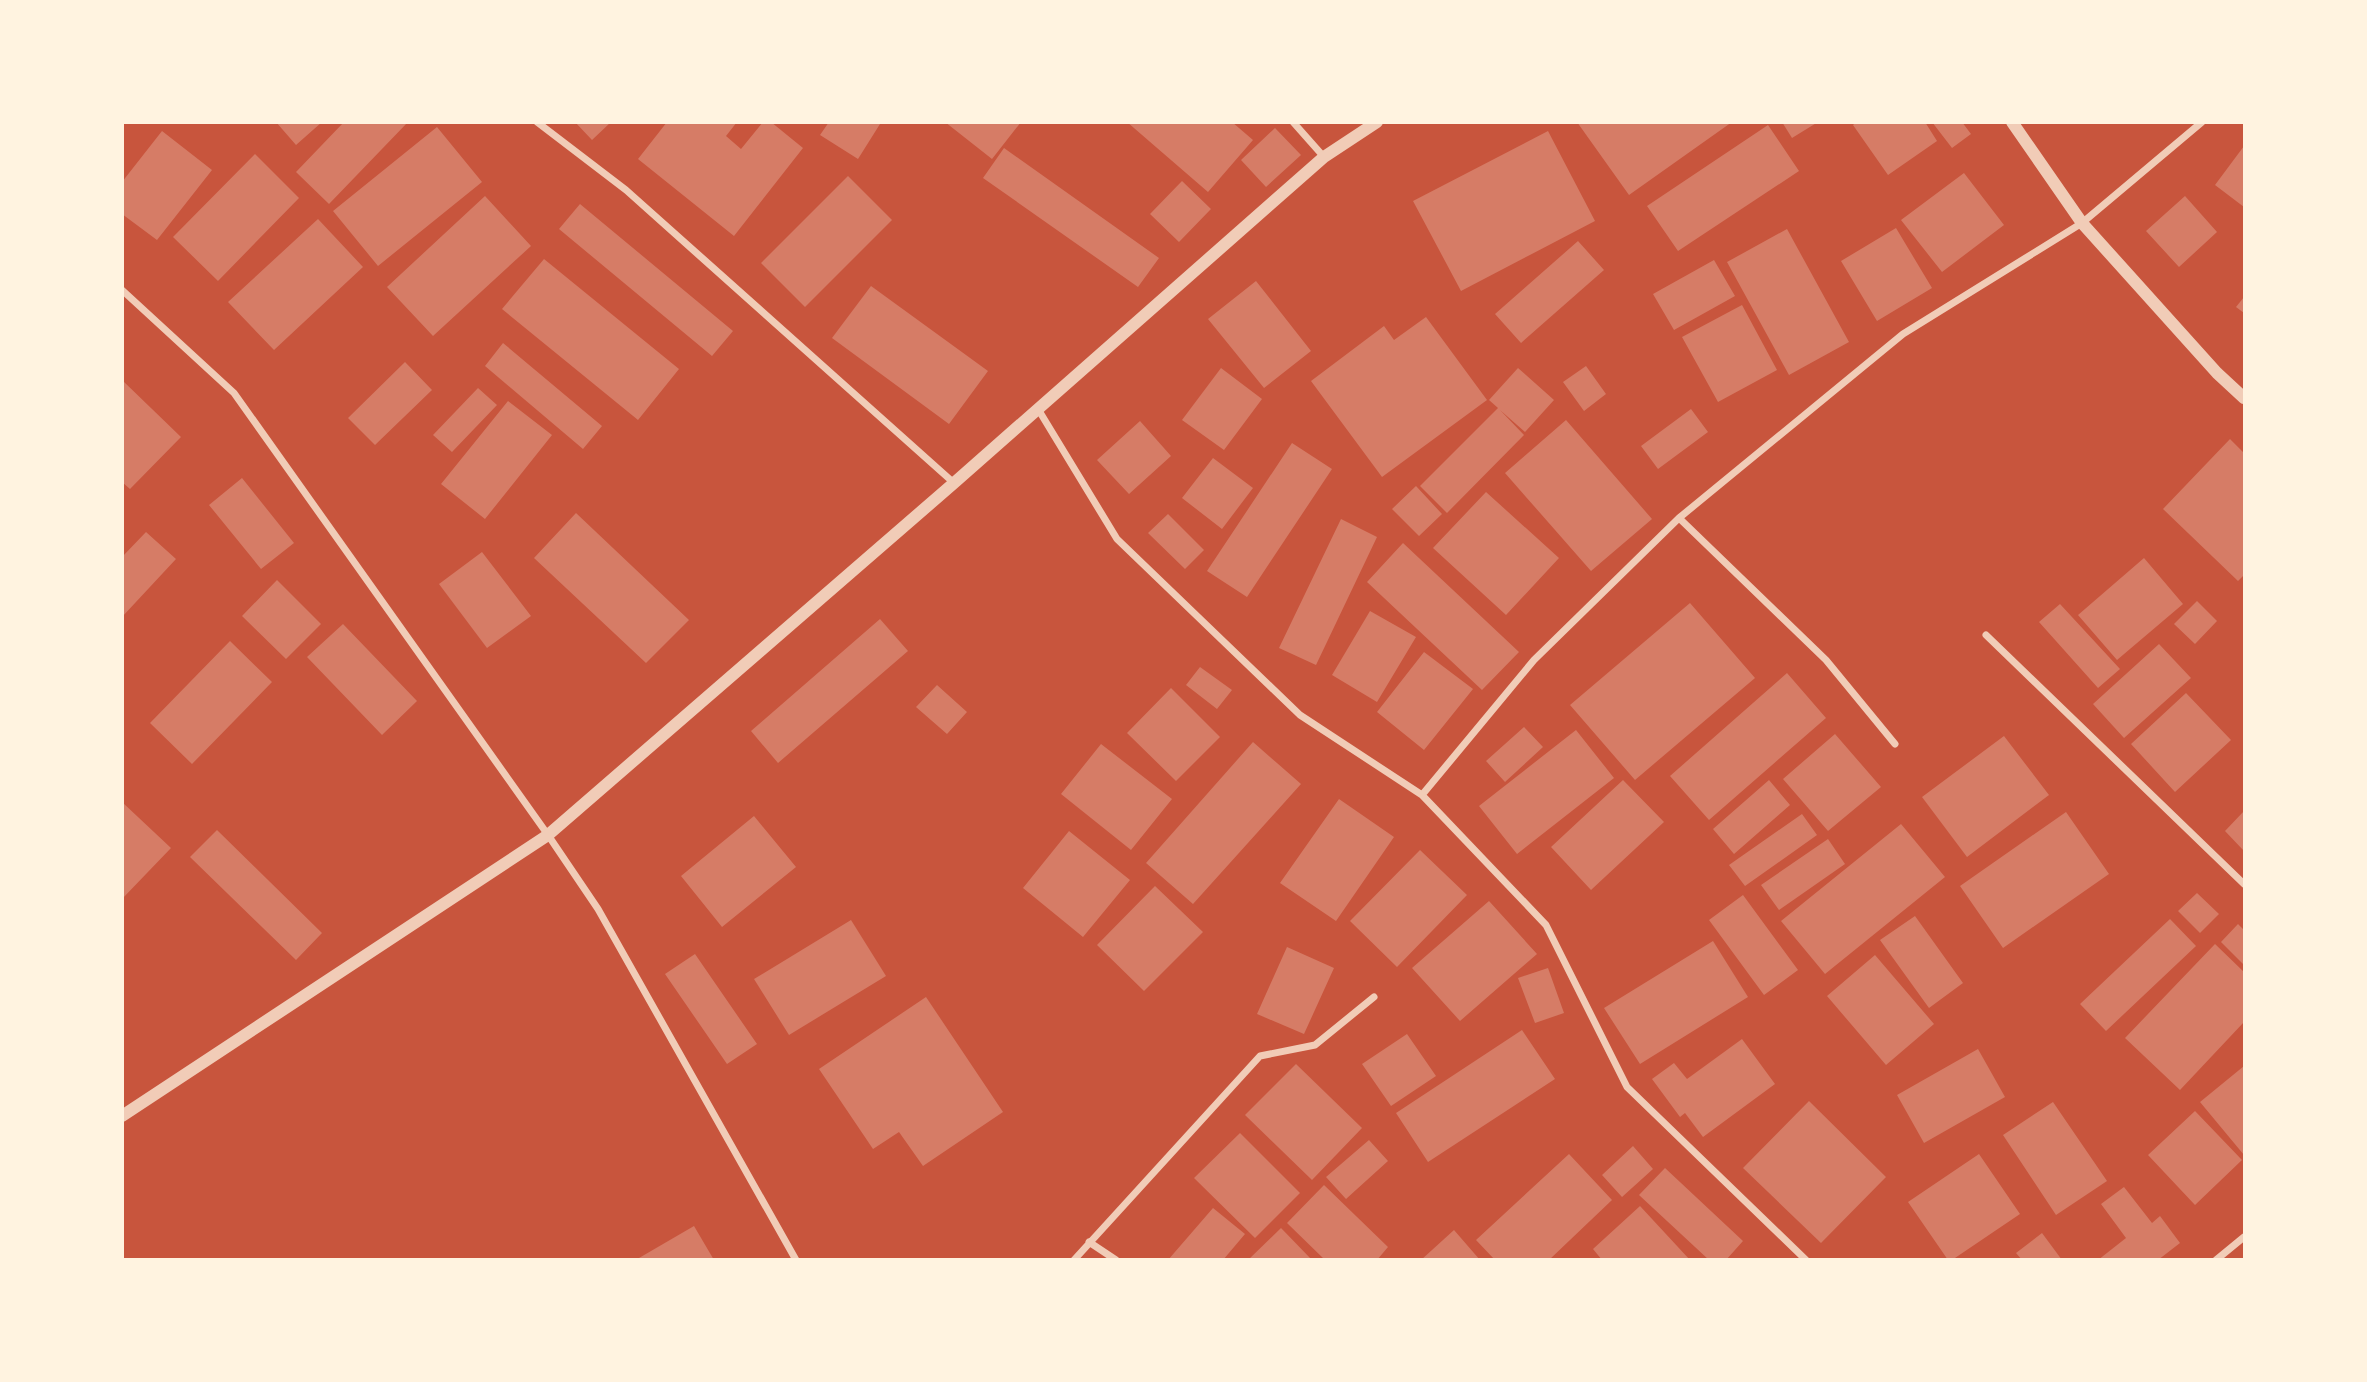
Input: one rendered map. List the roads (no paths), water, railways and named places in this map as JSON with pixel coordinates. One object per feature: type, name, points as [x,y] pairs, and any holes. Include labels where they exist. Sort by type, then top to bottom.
[{"type":"street","points":[[537,122],[626,190],[954,483]]},
{"type":"street","points":[[1293,122],[1324,157]]},
{"type":"street","points":[[122,1116],[548,835],[1324,157],[1377,122]]},
{"type":"street","points":[[2012,122],[2082,223],[2217,373],[2245,398]]},
{"type":"street","points":[[1422,795],[1534,660],[1679,518],[1903,334],[2082,223],[2202,122]]},
{"type":"street","points":[[122,290],[233,393],[548,835],[598,909],[796,1259]]},
{"type":"street","points":[[1038,409],[1117,539],[1300,715],[1422,795],[1546,925],[1627,1087],[1806,1259]]},
{"type":"street","points":[[1679,518],[1826,660],[1895,744]]},
{"type":"street","points":[[1986,635],[2245,884]]},
{"type":"street","points":[[1074,1259],[1260,1056],[1315,1045],[1374,997]]},
{"type":"street","points":[[2216,1259],[2245,1237]]},
{"type":"street","points":[[1089,1242],[1116,1259]]}]
